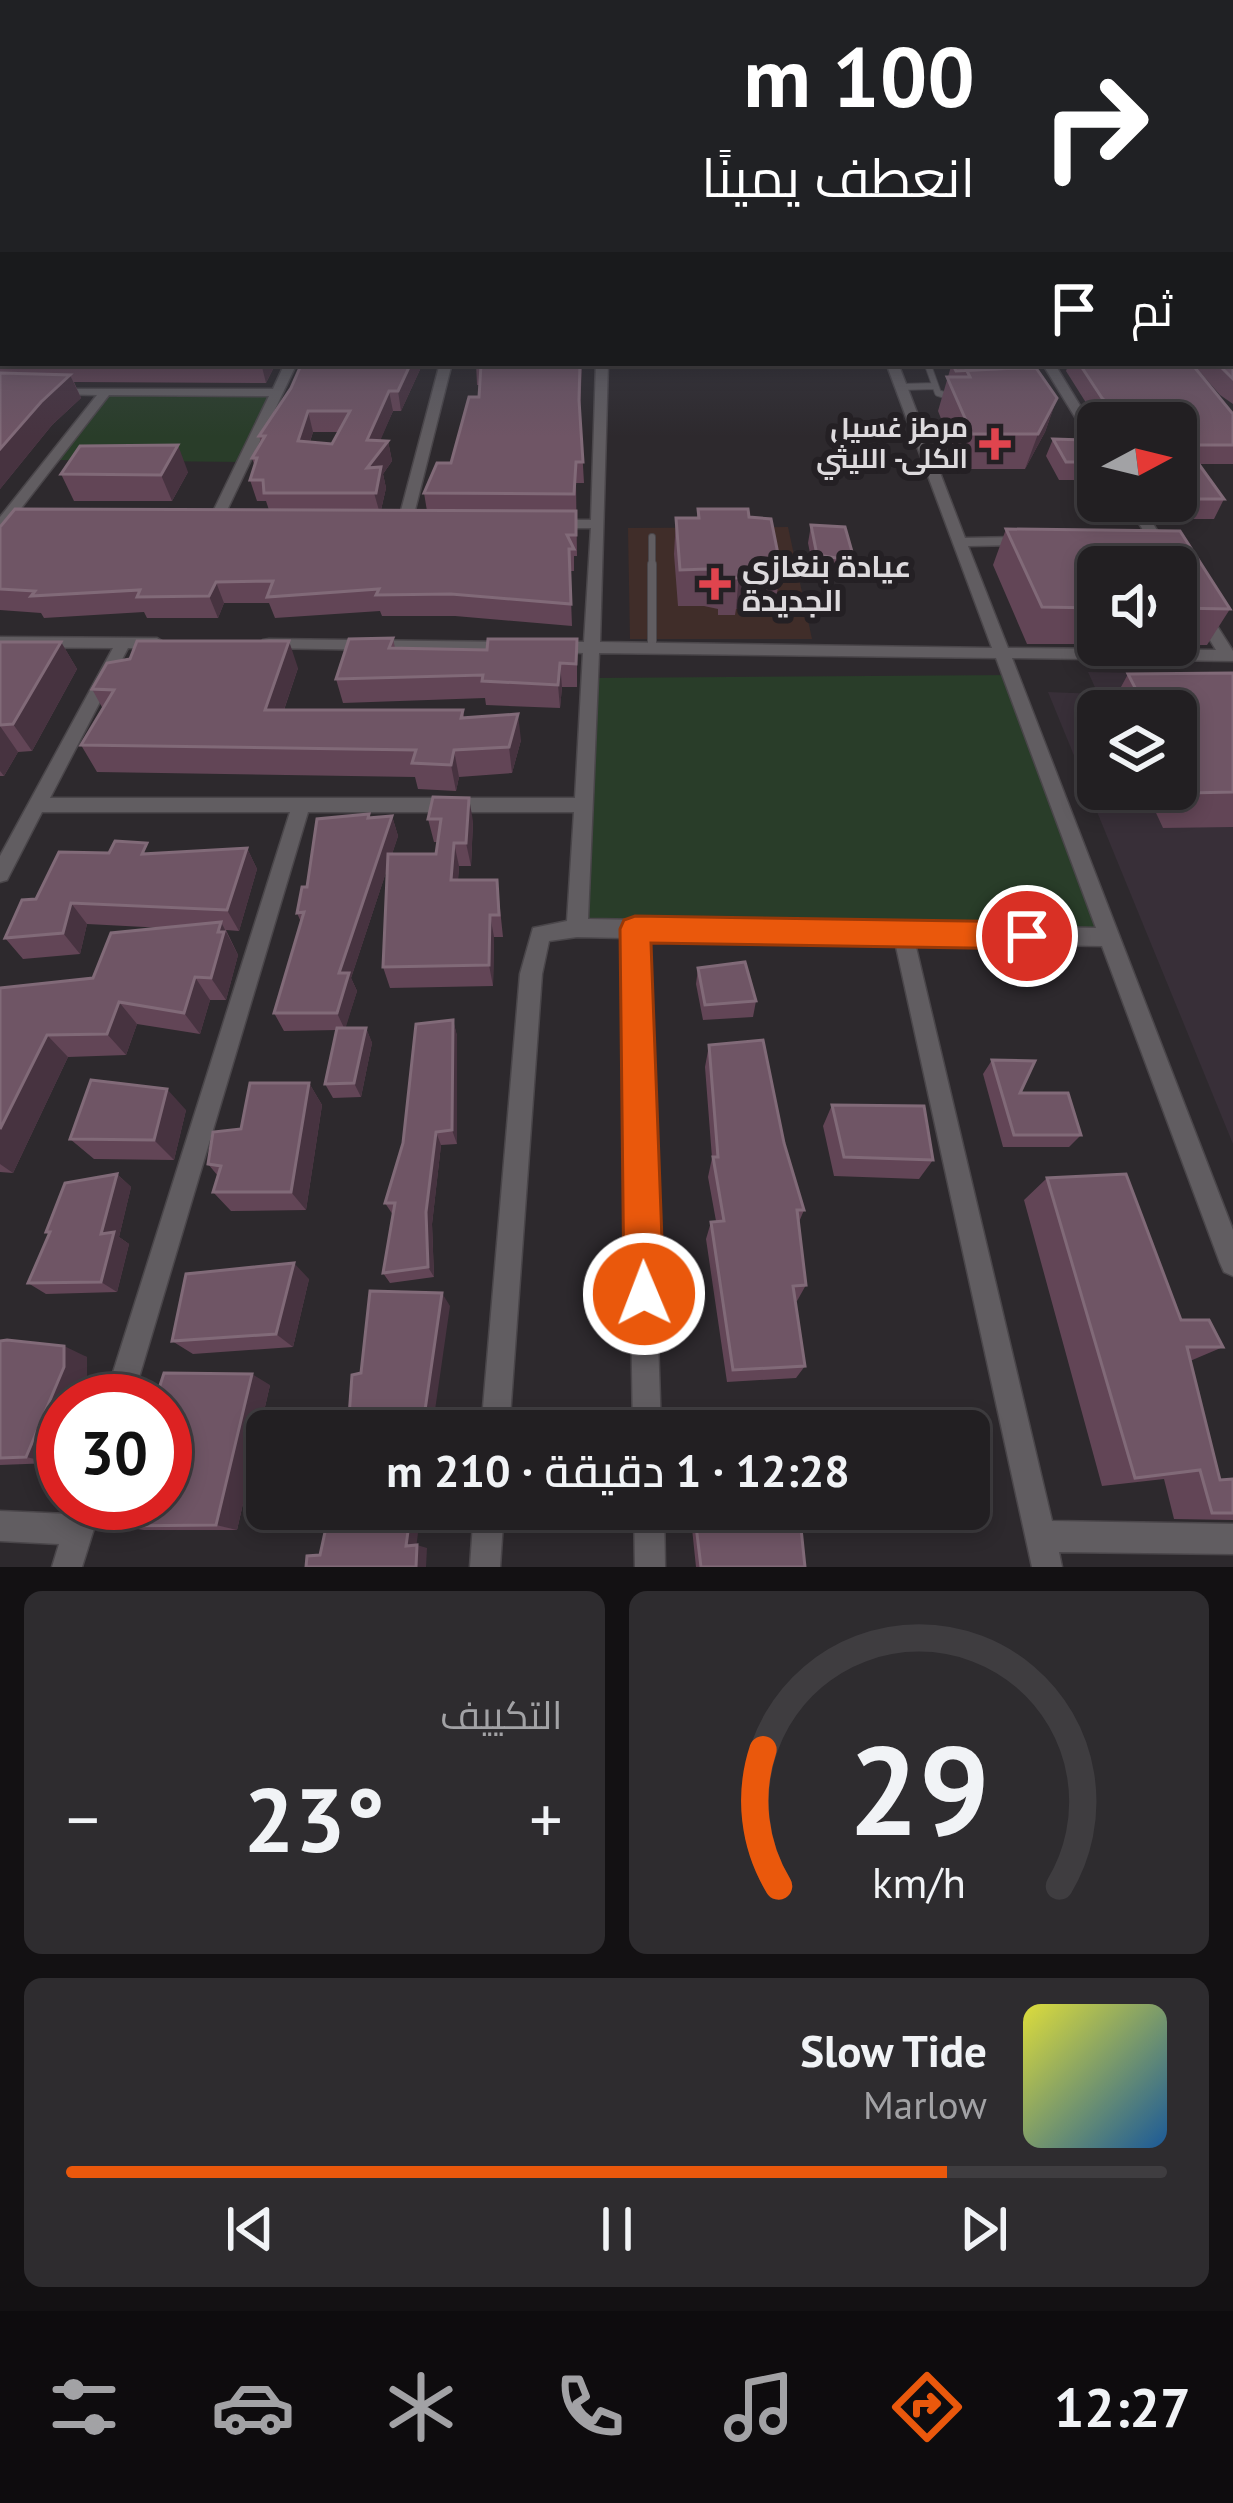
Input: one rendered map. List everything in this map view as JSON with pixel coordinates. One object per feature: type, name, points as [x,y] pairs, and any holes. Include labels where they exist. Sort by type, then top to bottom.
[{"type":"street","points":[[215,522],[290,366]]},
{"type":"street","points":[[405,522],[445,366]]},
{"type":"street","points":[[577,928],[602,366]]},
{"type":"street","points":[[893,366],[1233,1263]]},
{"type":"street","points":[[1050,366],[1077,411]]},
{"type":"street","points":[[42,390],[277,393]]},
{"type":"street","points":[[2,524],[105,392]]},
{"type":"street","points":[[2,524],[27,522]]},
{"type":"street","points":[[192,522],[239,522]]},
{"type":"street","points":[[381,522],[426,522]]},
{"type":"street","points":[[1145,522],[1160,546]]},
{"type":"street","points":[[534,524],[598,524]]},
{"type":"street","points":[[1134,539],[1155,538]]},
{"type":"street","points":[[960,542],[1047,541]]},
{"type":"street","points":[[1197,605],[1230,656]]},
{"type":"street","points":[[0,642],[170,643]]},
{"type":"street","points":[[0,874],[123,643]]},
{"type":"street","points":[[241,644],[523,647]]},
{"type":"street","points":[[546,647],[1230,656]]},
{"type":"street","points":[[126,1374],[301,805]]},
{"type":"street","points":[[37,806],[584,805]]},
{"type":"street","points":[[635,929],[646,1410]]},
{"type":"street","points":[[497,1410],[534,948],[548,930],[1109,937]]},
{"type":"street","points":[[903,934],[1047,1567]]},
{"type":"street","points":[[0,1526],[36,1522]]},
{"type":"street","points":[[67,1567],[79,1530]]},
{"type":"street","points":[[485,1567],[488,1530]]},
{"type":"street","points":[[649,1530],[650,1567]]},
{"type":"street","points":[[1040,1536],[1233,1540]]},
{"type":"lane","points":[[928,366],[934,386],[945,396],[967,397]]},
{"type":"lane","points":[[902,387],[934,386]]},
{"type":"lane","points":[[652,537],[652,649]]},
{"type":"shaded area","points":[[788,527],[812,639],[630,639],[628,528]]},
{"type":"shaded area","points":[[1088,672],[1233,675],[1233,1144],[1096,810],[1197,810],[1197,690],[1096,690]]},
{"type":"shaded area","points":[[1048,692],[1077,693],[1077,763]]},
{"type":"green space","points":[[105,392],[276,393],[242,462],[54,460]]},
{"type":"green space","points":[[1014,675],[1114,928],[581,926],[596,678]]},
{"type":"building","points":[[301,366],[410,366],[398,391],[389,391],[367,440],[388,441],[367,468],[381,467],[376,493],[264,493],[263,480],[250,480],[257,458],[252,458],[265,436],[259,436]],"holes":[[[308,411],[350,411],[332,444],[298,441]]]},
{"type":"building","points":[[481,366],[580,366],[583,462],[576,462],[574,494],[424,493],[437,463],[451,463],[469,397],[479,397]]},
{"type":"building","points":[[954,366],[1020,368],[956,371]]},
{"type":"building","points":[[1081,366],[1193,366],[1233,414],[1233,445],[1197,445],[1197,402],[1106,402]]},
{"type":"building","points":[[1036,368],[1057,398],[1038,434],[972,434],[947,377],[970,377],[966,369]]},
{"type":"building","points":[[0,373],[70,375],[0,449]]},
{"type":"building","points":[[1053,439],[1077,440],[1077,462],[1066,462]]},
{"type":"building","points":[[178,445],[161,475],[61,474],[80,446]]},
{"type":"building","points":[[1197,462],[1224,499],[1197,499]]},
{"type":"building","points":[[15,509],[576,511],[576,535],[567,535],[574,549],[569,549],[571,604],[451,594],[376,595],[379,589],[267,597],[273,581],[216,582],[209,596],[137,597],[140,590],[31,596],[35,591],[0,589],[0,527]]},
{"type":"building","points":[[698,509],[748,509],[749,517],[771,519],[781,569],[753,569],[739,573],[740,578],[722,578],[721,573],[707,569],[680,570],[676,518],[699,518]]},
{"type":"building","points":[[811,525],[845,527],[853,555],[843,559],[817,555]]},
{"type":"building","points":[[1006,529],[1180,531],[1190,546],[1077,546],[1077,608],[1042,607]]},
{"type":"building","points":[[1197,558],[1230,609],[1197,608]]},
{"type":"building","points":[[393,638],[389,648],[487,650],[488,639],[577,639],[576,664],[560,663],[558,685],[482,681],[483,675],[336,679],[349,639]]},
{"type":"building","points":[[137,641],[289,641],[265,710],[463,710],[461,718],[518,714],[509,747],[454,750],[451,765],[412,763],[416,750],[81,745],[114,690],[92,689],[107,663],[130,659]]},
{"type":"building","points":[[0,642],[61,642],[13,724],[0,725]]},
{"type":"building","points":[[1233,673],[1233,792],[1197,793],[1197,690],[1136,690],[1128,674]]},
{"type":"building","points":[[433,797],[469,798],[466,843],[454,843],[451,880],[497,880],[499,915],[490,915],[489,965],[383,967],[388,854],[436,854],[441,819],[428,819]]},
{"type":"building","points":[[369,814],[368,818],[392,816],[339,973],[349,973],[337,1013],[274,1013],[304,912],[297,913],[302,887],[307,887],[317,819]]},
{"type":"building","points":[[115,841],[147,843],[142,854],[247,848],[227,910],[71,903],[63,933],[5,938],[22,900],[36,899],[59,852],[109,853]]},
{"type":"building","points":[[221,922],[218,932],[224,932],[211,978],[195,977],[184,1013],[119,1002],[107,1034],[47,1035],[0,1129],[0,988],[93,978],[111,933]]},
{"type":"building","points":[[745,962],[756,1001],[705,1005],[698,968]]},
{"type":"building","points":[[453,1020],[452,1130],[436,1132],[426,1212],[428,1267],[383,1273],[395,1203],[385,1203],[403,1143],[416,1024]]},
{"type":"building","points":[[337,1028],[366,1028],[354,1083],[325,1084]]},
{"type":"building","points":[[763,1040],[784,1143],[804,1210],[797,1210],[806,1285],[793,1286],[805,1366],[733,1370],[711,1222],[724,1221],[713,1157],[718,1157],[709,1045]]},
{"type":"building","points":[[992,1060],[1035,1061],[1020,1093],[1068,1093],[1081,1135],[1014,1135]]},
{"type":"building","points":[[91,1080],[167,1089],[154,1140],[70,1139]]},
{"type":"building","points":[[250,1083],[309,1083],[291,1192],[213,1192],[221,1166],[208,1164],[213,1132],[241,1129]]},
{"type":"building","points":[[832,1105],[924,1106],[933,1160],[844,1157]]},
{"type":"building","points":[[117,1174],[101,1234],[114,1232],[101,1282],[28,1283],[65,1183]]},
{"type":"building","points":[[1126,1174],[1181,1320],[1209,1320],[1223,1347],[1187,1347],[1220,1480],[1233,1479],[1233,1513],[1212,1513],[1200,1470],[1135,1478],[1047,1178]]},
{"type":"building","points":[[294,1263],[276,1334],[172,1341],[186,1274]]},
{"type":"building","points":[[370,1291],[442,1293],[425,1410],[350,1410],[352,1375],[361,1373]]},
{"type":"building","points":[[0,1341],[64,1346],[61,1374],[36,1374],[36,1433],[26,1457],[0,1458]]},
{"type":"building","points":[[164,1373],[252,1374],[216,1525],[192,1525],[192,1374]]},
{"type":"building","points":[[325,1530],[408,1530],[406,1546],[417,1545],[416,1567],[306,1567],[307,1556],[320,1555]]},
{"type":"building","points":[[697,1530],[801,1530],[805,1567],[701,1567]]},
{"type":"place","name":"مرطز غسيل الكلى- الليثي","points":[[995,444]]},
{"type":"place","name":"عيادة بنغازي الجديدة","points":[[715,584]]},
{"type":"route","points":[[644,1294],[635,929],[1027,936]]}]
